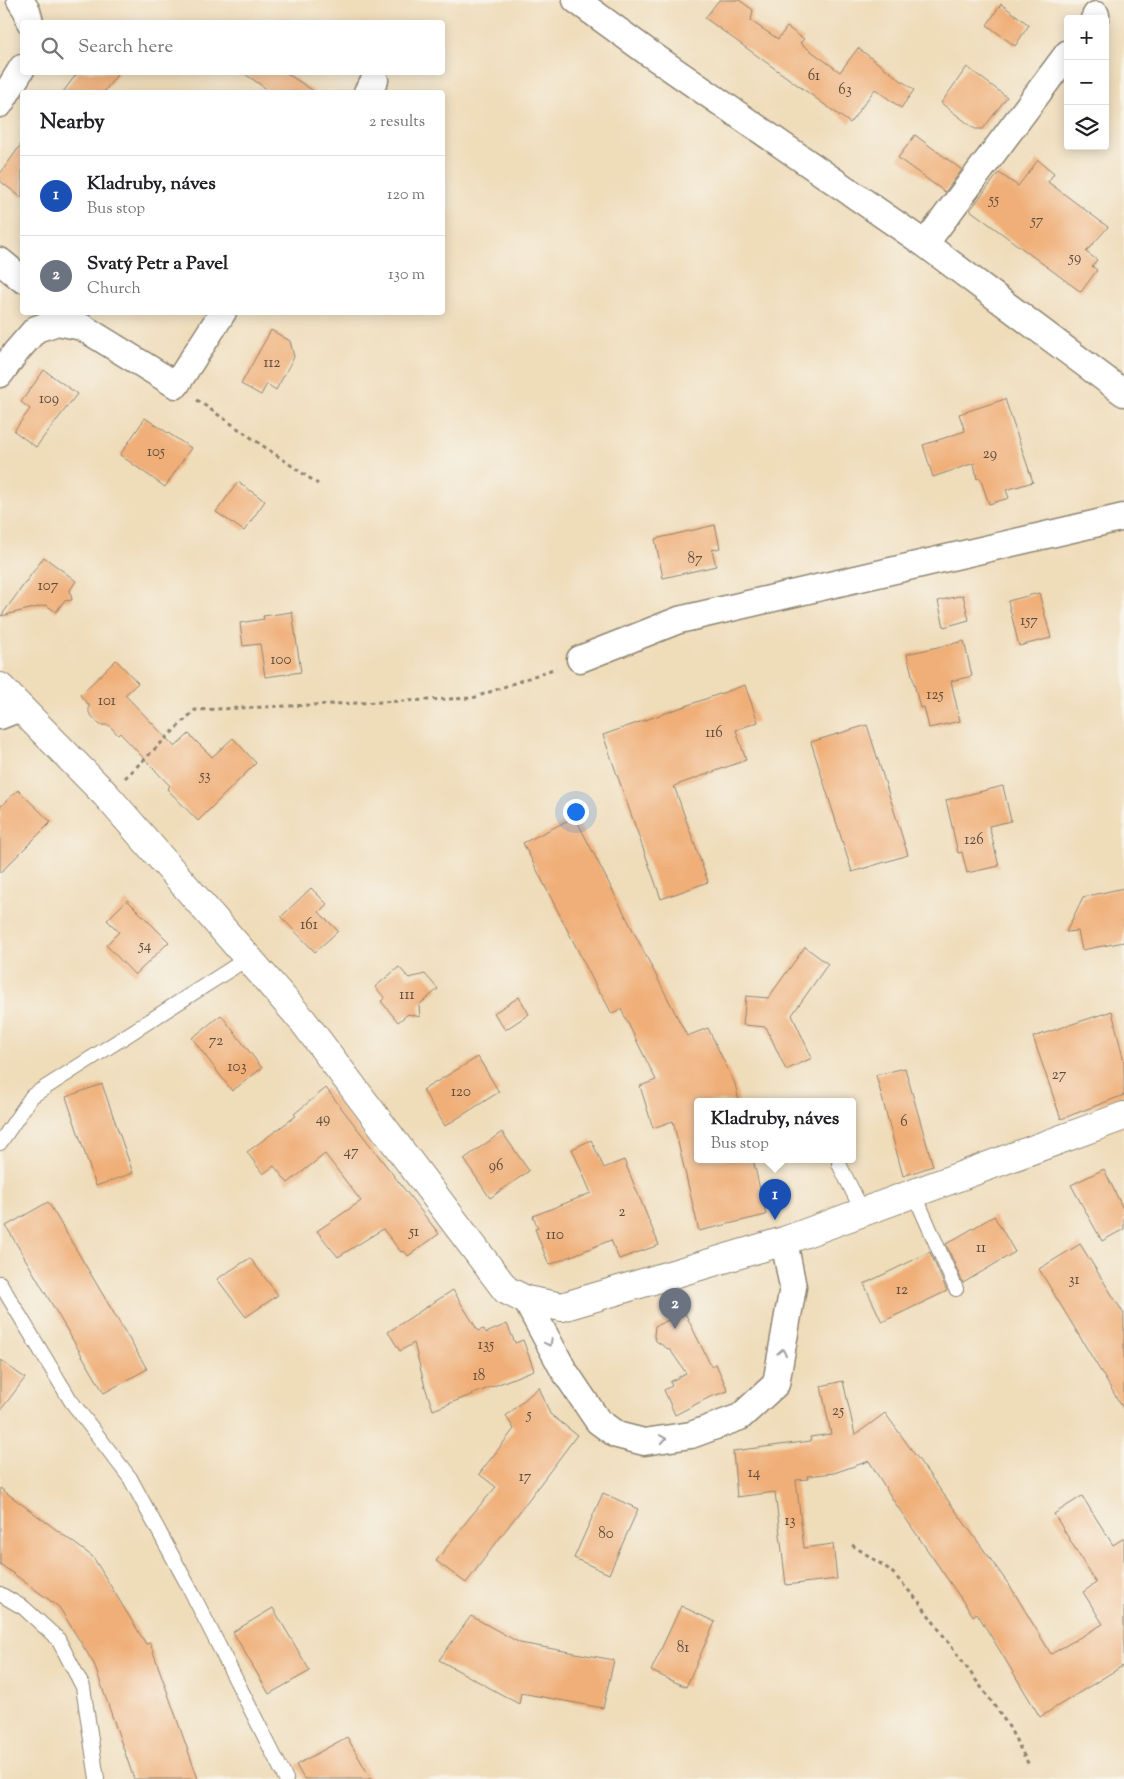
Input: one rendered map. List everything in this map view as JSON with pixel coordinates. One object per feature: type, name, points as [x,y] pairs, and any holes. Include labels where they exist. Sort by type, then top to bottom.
[{"type":"street","points":[[20,0],[27,11],[29,20]]},
{"type":"street","points":[[576,0],[646,51],[925,244],[1124,393]]},
{"type":"street","points":[[925,244],[1064,58]]},
{"type":"street","points":[[0,104],[20,71]]},
{"type":"street","points":[[0,261],[20,277]]},
{"type":"street","points":[[0,374],[36,329],[55,317],[82,328],[176,385],[221,315]]},
{"type":"street","points":[[580,659],[679,620],[1124,517]]},
{"type":"street","points":[[0,687],[10,712],[106,795],[303,1021],[506,1290],[526,1300],[562,1307],[784,1241],[1124,1116]]},
{"type":"street","points":[[526,1300],[563,1369],[598,1422],[618,1435],[644,1442],[691,1435],[740,1417],[776,1384],[793,1287],[784,1241]]},
{"type":"lane","points":[[0,1143],[32,1096],[248,958]]},
{"type":"lane","points":[[839,1164],[863,1212]]},
{"type":"lane","points":[[914,1193],[956,1289]]},
{"type":"lane","points":[[0,1283],[70,1401],[130,1478],[190,1589],[286,1779]]},
{"type":"lane","points":[[0,1594],[24,1608],[58,1639],[83,1687],[97,1779]]},
{"type":"path","points":[[176,385],[318,484]]},
{"type":"path","points":[[106,795],[195,710],[473,698],[580,659]]},
{"type":"path","points":[[852,1546],[890,1570],[919,1602],[997,1709],[1009,1727],[1030,1767]]},
{"type":"building","points":[[719,0],[739,0],[753,10],[751,21],[778,39],[787,27],[804,39],[800,43],[840,72],[858,48],[914,90],[901,108],[875,89],[850,123],[705,18]]},
{"type":"building","points":[[1001,4],[1029,25],[1015,46],[987,25]]},
{"type":"building","points":[[967,67],[1007,97],[983,129],[975,129],[941,103]]},
{"type":"building","points":[[76,75],[117,75],[106,90],[64,90]]},
{"type":"building","points":[[246,75],[290,75],[312,90],[268,90]]},
{"type":"building","points":[[915,135],[962,170],[945,192],[898,158]]},
{"type":"building","points":[[20,146],[20,196],[0,181],[0,174]]},
{"type":"building","points":[[1038,160],[1054,173],[1048,182],[1108,227],[1086,252],[1097,260],[1092,266],[1097,270],[1081,292],[970,210],[999,173],[1018,186]]},
{"type":"building","points":[[271,330],[290,341],[294,357],[276,390],[267,384],[261,395],[241,384]]},
{"type":"building","points":[[44,370],[77,394],[36,447],[14,431],[30,409],[21,402]]},
{"type":"building","points":[[1005,399],[1033,482],[1006,490],[1009,498],[989,504],[980,478],[977,479],[974,463],[933,477],[923,445],[965,431],[959,414]]},
{"type":"building","points":[[145,418],[191,448],[165,487],[120,455]]},
{"type":"building","points":[[238,482],[265,501],[244,531],[216,512]]},
{"type":"building","points":[[715,525],[720,548],[712,550],[716,566],[663,578],[655,539]]},
{"type":"building","points":[[44,557],[76,581],[70,590],[72,600],[64,601],[56,612],[46,605],[1,616]]},
{"type":"building","points":[[1039,593],[1051,638],[1019,646],[1008,601]]},
{"type":"building","points":[[963,595],[969,620],[944,627],[938,601]]},
{"type":"building","points":[[292,612],[301,672],[265,677],[260,644],[243,646],[240,623],[264,619],[263,616]]},
{"type":"building","points":[[964,641],[972,676],[951,681],[960,721],[929,728],[924,707],[920,708],[907,654]]},
{"type":"building","points":[[116,660],[138,683],[125,695],[175,747],[189,734],[212,757],[233,738],[256,763],[198,821],[167,789],[170,786],[120,733],[118,735],[109,725],[100,725],[89,713],[89,705],[80,695]]},
{"type":"building","points":[[745,685],[758,722],[736,730],[746,760],[674,786],[708,882],[661,899],[603,735]]},
{"type":"building","points":[[867,725],[908,855],[852,872],[811,742]]},
{"type":"building","points":[[1003,786],[1011,821],[989,826],[999,866],[967,873],[962,852],[958,853],[946,800]]},
{"type":"building","points":[[18,790],[51,822],[0,873],[0,807]]},
{"type":"building","points":[[575,817],[687,1036],[708,1028],[735,1084],[738,1098],[694,1098],[694,1163],[754,1163],[766,1215],[699,1231],[673,1121],[653,1128],[640,1086],[656,1080],[621,1009],[612,1014],[600,994],[523,843]]},
{"type":"building","points":[[311,888],[327,904],[319,912],[338,931],[315,952],[281,917]]},
{"type":"building","points":[[1124,888],[1124,942],[1082,950],[1078,931],[1066,932],[1083,897]]},
{"type":"building","points":[[127,900],[169,942],[135,975],[106,945],[119,932],[107,920]]},
{"type":"building","points":[[805,947],[828,964],[792,1015],[812,1058],[786,1070],[766,1027],[743,1025],[746,996],[768,998]]},
{"type":"building","points":[[399,967],[409,978],[425,974],[438,989],[419,1005],[420,1017],[408,1014],[398,1022],[381,1001],[385,998],[375,987]]},
{"type":"building","points":[[519,997],[529,1014],[505,1030],[494,1013]]},
{"type":"building","points":[[1112,1011],[1124,1062],[1124,1095],[1061,1119],[1033,1037]]},
{"type":"building","points":[[221,1015],[262,1068],[232,1091],[192,1038]]},
{"type":"building","points":[[478,1057],[499,1092],[445,1126],[423,1090]]},
{"type":"building","points":[[905,1068],[933,1166],[903,1176],[876,1075]]},
{"type":"building","points":[[102,1084],[133,1173],[96,1186],[66,1097]]},
{"type":"building","points":[[326,1088],[439,1234],[408,1256],[404,1251],[401,1252],[383,1229],[338,1257],[317,1231],[361,1201],[325,1154],[288,1183],[274,1166],[263,1174],[247,1152],[296,1116],[294,1114]]},
{"type":"building","points":[[502,1132],[529,1171],[490,1198],[464,1159]]},
{"type":"building","points":[[591,1140],[604,1168],[624,1160],[659,1245],[619,1259],[611,1240],[549,1265],[535,1229],[538,1228],[533,1216],[591,1193],[572,1149]]},
{"type":"building","points":[[1104,1169],[1124,1211],[1124,1229],[1102,1241],[1071,1185]]},
{"type":"building","points":[[48,1202],[147,1369],[104,1393],[6,1226]]},
{"type":"building","points":[[994,1216],[1015,1252],[963,1283],[946,1244]]},
{"type":"building","points":[[1080,1244],[1124,1314],[1124,1410],[1039,1269]]},
{"type":"building","points":[[930,1252],[947,1291],[882,1322],[864,1284]]},
{"type":"building","points":[[250,1258],[278,1295],[246,1317],[217,1279]]},
{"type":"building","points":[[453,1290],[478,1331],[484,1329],[486,1333],[507,1324],[515,1343],[523,1340],[534,1370],[433,1410],[414,1343],[400,1351],[388,1332]]},
{"type":"building","points":[[685,1313],[711,1366],[716,1364],[728,1391],[710,1397],[675,1415],[664,1390],[672,1386],[670,1382],[686,1373],[671,1351],[656,1341],[654,1336],[655,1326]]},
{"type":"building","points":[[0,1360],[25,1378],[0,1411]]},
{"type":"building","points":[[843,1381],[855,1435],[885,1413],[1012,1589],[1051,1654],[1103,1624],[1083,1592],[1096,1583],[1054,1514],[1082,1496],[1113,1545],[1124,1538],[1124,1665],[1040,1717],[977,1613],[973,1616],[895,1503],[869,1461],[834,1473],[807,1476],[808,1479],[796,1480],[804,1548],[833,1544],[837,1579],[786,1585],[775,1492],[737,1497],[733,1451],[811,1441],[810,1437],[831,1434],[821,1386]]},
{"type":"building","points":[[539,1387],[550,1414],[577,1435],[466,1583],[436,1561],[496,1487],[479,1474],[514,1429],[506,1416]]},
{"type":"building","points":[[0,1488],[93,1557],[146,1644],[150,1643],[198,1779],[134,1779],[94,1664],[59,1607],[0,1564]]},
{"type":"building","points":[[603,1493],[638,1509],[609,1574],[574,1558]]},
{"type":"building","points":[[681,1606],[715,1622],[686,1687],[651,1671]]},
{"type":"building","points":[[273,1608],[310,1671],[269,1694],[233,1632]]},
{"type":"building","points":[[471,1616],[520,1643],[614,1660],[603,1708],[521,1693],[519,1704],[439,1660]]},
{"type":"building","points":[[347,1737],[371,1779],[304,1779],[296,1765]]},
{"type":"place","name":"Kladruby, náves","points":[[775,1220]]},
{"type":"place","name":"Svatý Petr a Pavel","points":[[675,1329]]}]
